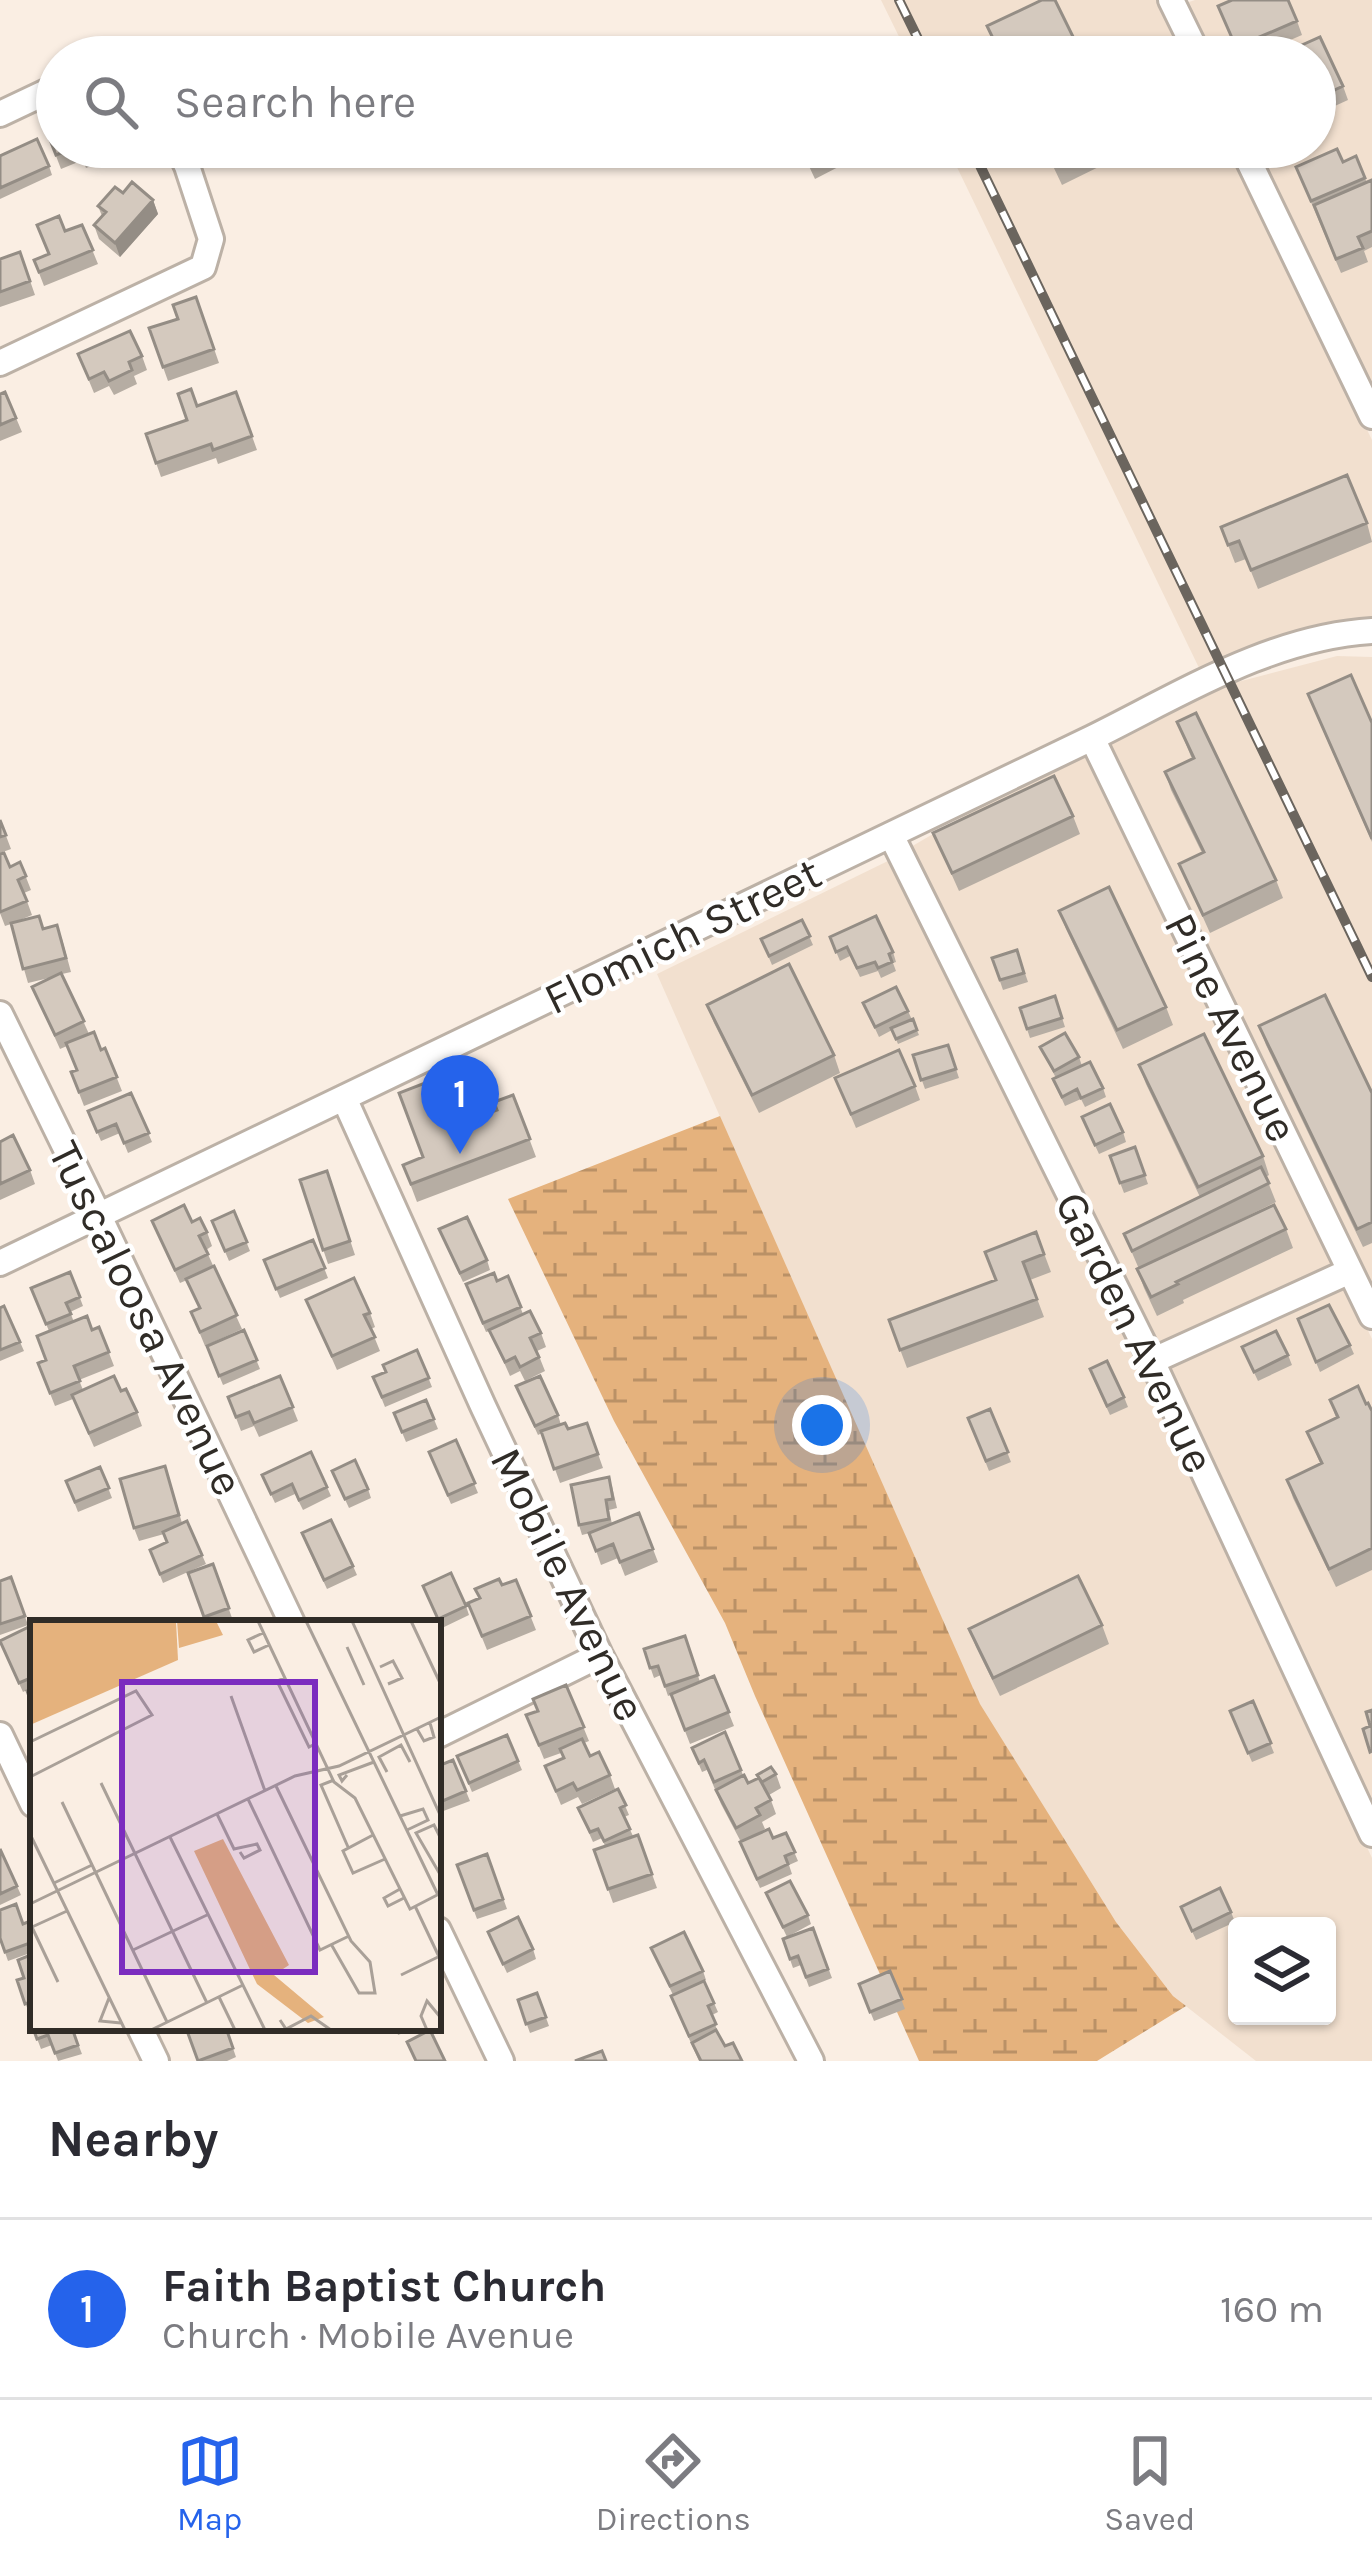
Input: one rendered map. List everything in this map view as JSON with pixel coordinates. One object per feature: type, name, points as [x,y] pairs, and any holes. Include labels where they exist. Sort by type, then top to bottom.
[{"type":"street","points":[[1171,0],[1189,36]]},
{"type":"street","points":[[0,114],[36,97]]},
{"type":"street","points":[[0,364],[203,267],[211,238],[189,168]]},
{"type":"street","points":[[1252,168],[1372,416]]},
{"type":"street","name":"Flomich Street","points":[[0,1262],[1225,672],[1312,639],[1372,631]]},
{"type":"street","name":"Pine Avenue","points":[[1093,738],[1372,1316]]},
{"type":"street","name":"Garden Avenue","points":[[891,835],[1152,1361],[1372,1834]]},
{"type":"street","name":"Tuscaloosa Avenue","points":[[0,1015],[291,1620]]},
{"type":"street","name":"Mobile Avenue","points":[[344,1099],[600,1655],[811,2061]]},
{"type":"street","points":[[1152,1361],[1350,1271]]},
{"type":"street","points":[[441,1734],[600,1655]]},
{"type":"street","points":[[0,1736],[30,1798]]},
{"type":"street","points":[[441,1936],[500,2061]]},
{"type":"street","points":[[141,2031],[156,2061]]},
{"type":"shaded area","points":[[881,0],[1159,0],[1177,36],[899,36]]},
{"type":"shaded area","points":[[1182,0],[1372,0],[1372,393],[1263,168],[1336,168],[1336,36],[1200,36]]},
{"type":"shaded area","points":[[957,168],[1240,168],[1372,440],[1372,620],[1311,628],[1201,672]]},
{"type":"shaded area","points":[[1337,656],[1372,657],[1372,1293],[1107,744],[1230,684]]},
{"type":"shaded area","points":[[1088,753],[1336,1265],[1156,1346],[909,848],[1000,795]]},
{"type":"shaded area","points":[[892,859],[1147,1375],[1372,1858],[1372,2061],[1256,2061],[1173,1996],[1116,1922],[980,1705],[657,974]]},
{"type":"shaded area","points":[[1346,1285],[1372,1339],[1372,1809],[1166,1366]]},
{"type":"green space","points":[[720,1116],[980,1704],[1116,1922],[1186,2006],[1097,2061],[919,2061],[725,1623],[614,1421],[508,1199]]},
{"type":"building","points":[[1042,0],[1055,0],[1073,36],[992,36],[987,26]]},
{"type":"building","points":[[1232,0],[1288,0],[1297,21],[1262,36],[1231,36],[1218,6]]},
{"type":"building","points":[[36,139],[36,168],[45,168],[0,188],[0,156]]},
{"type":"building","points":[[1336,149],[1343,162],[1356,156],[1365,178],[1311,201],[1296,168],[1336,168]]},
{"type":"building","points":[[1372,180],[1372,231],[1358,237],[1363,248],[1336,259],[1314,205]]},
{"type":"building","points":[[132,182],[153,200],[115,243],[94,225],[106,212],[98,206],[115,187],[123,193]]},
{"type":"building","points":[[59,216],[65,231],[82,225],[93,250],[39,272],[34,260],[49,254],[37,225]]},
{"type":"building","points":[[20,252],[30,281],[0,292],[0,259]]},
{"type":"building","points":[[196,297],[214,349],[163,367],[149,328],[178,319],[173,305]]},
{"type":"building","points":[[130,331],[142,356],[129,362],[132,370],[109,381],[104,372],[89,379],[78,354]]},
{"type":"building","points":[[191,389],[197,406],[236,392],[252,436],[156,463],[146,434],[187,420],[178,394]]},
{"type":"building","points":[[5,392],[16,418],[0,425],[0,394]]},
{"type":"building","points":[[1347,475],[1367,523],[1251,570],[1239,541],[1228,545],[1221,527]]},
{"type":"building","points":[[1351,675],[1372,723],[1372,839],[1308,694]]},
{"type":"building","points":[[1196,713],[1276,880],[1203,915],[1179,864],[1204,852],[1165,772],[1194,758],[1177,722]]},
{"type":"building","points":[[1054,776],[1073,816],[952,873],[933,833]]},
{"type":"building","points":[[4,853],[10,867],[20,862],[26,876],[18,880],[27,901],[0,912],[0,854]]},
{"type":"building","points":[[1109,887],[1166,1007],[1117,1030],[1059,911]]},
{"type":"building","points":[[39,916],[43,929],[57,925],[66,958],[23,969],[11,923]]},
{"type":"building","points":[[876,916],[893,952],[889,954],[892,962],[857,968],[847,947],[836,952],[830,937]]},
{"type":"building","points":[[802,920],[810,936],[769,956],[761,939]]},
{"type":"building","points":[[1017,950],[1024,973],[1000,980],[992,958]]},
{"type":"building","points":[[789,964],[834,1055],[752,1095],[707,1005]]},
{"type":"building","points":[[61,973],[84,1021],[55,1035],[32,987]]},
{"type":"building","points":[[896,987],[908,1011],[875,1027],[863,1003]]},
{"type":"building","points":[[1325,995],[1372,1093],[1372,1222],[1357,1229],[1259,1026]]},
{"type":"building","points":[[1055,996],[1062,1018],[1027,1029],[1020,1008]]},
{"type":"building","points":[[913,1019],[917,1030],[896,1039],[891,1028]]},
{"type":"building","points":[[94,1032],[117,1077],[79,1092],[71,1072],[77,1070],[66,1043]]},
{"type":"building","points":[[1065,1033],[1079,1057],[1054,1071],[1040,1047]]},
{"type":"building","points":[[1204,1034],[1263,1156],[1198,1187],[1139,1065]]},
{"type":"building","points":[[948,1045],[956,1069],[921,1080],[913,1055]]},
{"type":"building","points":[[899,1050],[915,1086],[851,1114],[835,1078]]},
{"type":"building","points":[[1090,1062],[1103,1088],[1081,1098],[1077,1089],[1062,1097],[1053,1079]]},
{"type":"building","points":[[438,1078],[454,1121],[497,1110],[494,1102],[513,1095],[530,1139],[411,1184],[403,1165],[423,1157],[399,1093]]},
{"type":"building","points":[[131,1093],[149,1133],[124,1143],[116,1124],[97,1132],[88,1111]]},
{"type":"building","points":[[1110,1104],[1123,1132],[1095,1145],[1082,1117]]},
{"type":"building","points":[[13,1135],[30,1170],[0,1184],[0,1142]]},
{"type":"building","points":[[1135,1147],[1145,1175],[1120,1183],[1110,1156]]},
{"type":"building","points":[[1261,1167],[1269,1183],[1132,1251],[1124,1234]]},
{"type":"building","points":[[327,1171],[350,1241],[323,1250],[300,1180]]},
{"type":"building","points":[[184,1205],[192,1222],[200,1218],[207,1232],[199,1236],[208,1254],[175,1270],[152,1221]]},
{"type":"building","points":[[1274,1205],[1286,1229],[1151,1297],[1137,1269]]},
{"type":"building","points":[[234,1211],[247,1242],[225,1251],[212,1221]]},
{"type":"building","points":[[467,1217],[487,1260],[460,1273],[439,1229]]},
{"type":"building","points":[[1036,1232],[1044,1254],[1023,1262],[1037,1299],[900,1350],[889,1320],[996,1280],[985,1252]]},
{"type":"building","points":[[313,1240],[325,1268],[276,1289],[264,1260]]},
{"type":"building","points":[[214,1266],[237,1315],[200,1332],[191,1312],[200,1308],[186,1279]]},
{"type":"building","points":[[70,1272],[80,1297],[66,1303],[71,1314],[46,1324],[31,1288]]},
{"type":"building","points":[[494,1273],[497,1281],[508,1276],[521,1307],[483,1323],[466,1284]]},
{"type":"building","points":[[354,1278],[375,1337],[332,1356],[306,1300]]},
{"type":"building","points":[[1329,1305],[1350,1345],[1316,1362],[1298,1319]]},
{"type":"building","points":[[4,1306],[20,1342],[0,1350],[0,1308]]},
{"type":"building","points":[[530,1311],[541,1333],[530,1338],[539,1357],[520,1367],[515,1357],[505,1362],[489,1330]]},
{"type":"building","points":[[87,1316],[92,1330],[99,1327],[109,1352],[74,1366],[80,1381],[50,1393],[38,1363],[46,1360],[37,1336]]},
{"type":"building","points":[[244,1330],[257,1360],[219,1376],[207,1346]]},
{"type":"building","points":[[1276,1331],[1288,1355],[1254,1372],[1242,1347]]},
{"type":"building","points":[[417,1350],[429,1378],[382,1397],[373,1377],[386,1372],[383,1365]]},
{"type":"building","points":[[1107,1361],[1124,1397],[1107,1406],[1090,1369]]},
{"type":"building","points":[[114,1376],[137,1412],[89,1433],[72,1395]]},
{"type":"building","points":[[280,1376],[293,1407],[254,1423],[249,1412],[236,1417],[228,1397]]},
{"type":"building","points":[[540,1376],[558,1415],[535,1426],[516,1386]]},
{"type":"building","points":[[1358,1386],[1372,1411],[1372,1548],[1329,1569],[1287,1480],[1322,1463],[1307,1432],[1338,1417],[1330,1400]]},
{"type":"building","points":[[426,1400],[434,1419],[402,1432],[394,1413]]},
{"type":"building","points":[[990,1409],[1008,1452],[986,1461],[968,1418]]},
{"type":"building","points":[[565,1423],[568,1429],[587,1423],[598,1454],[554,1469],[541,1431]]},
{"type":"building","points":[[456,1440],[475,1483],[448,1495],[429,1452]]},
{"type":"building","points":[[311,1452],[327,1487],[299,1500],[292,1484],[271,1494],[262,1475]]},
{"type":"building","points":[[355,1460],[368,1489],[345,1499],[332,1471]]},
{"type":"building","points":[[165,1466],[179,1515],[134,1528],[120,1479]]},
{"type":"building","points":[[100,1467],[109,1488],[75,1502],[66,1481]]},
{"type":"building","points":[[609,1477],[613,1499],[606,1500],[609,1519],[579,1525],[571,1485]]},
{"type":"building","points":[[639,1513],[653,1549],[620,1562],[613,1544],[596,1551],[589,1533]]},
{"type":"building","points":[[331,1520],[353,1566],[324,1580],[302,1533]]},
{"type":"building","points":[[187,1521],[202,1555],[160,1574],[150,1550],[167,1542],[163,1532]]},
{"type":"building","points":[[213,1564],[229,1608],[204,1617],[188,1573]]},
{"type":"building","points":[[451,1573],[466,1606],[438,1619],[423,1586]]},
{"type":"building","points":[[1078,1576],[1102,1625],[993,1678],[969,1629]]},
{"type":"building","points":[[11,1577],[25,1616],[0,1624],[0,1581]]},
{"type":"building","points":[[499,1579],[502,1585],[516,1580],[531,1616],[482,1636],[468,1603],[480,1598],[475,1589]]},
{"type":"building","points":[[30,1626],[30,1678],[19,1683],[0,1641]]},
{"type":"building","points":[[685,1636],[698,1675],[665,1686],[658,1666],[650,1668],[644,1649]]},
{"type":"building","points":[[714,1676],[729,1712],[685,1730],[671,1694]]},
{"type":"building","points":[[566,1685],[584,1727],[539,1745],[526,1715],[538,1711],[533,1699]]},
{"type":"building","points":[[1253,1701],[1271,1743],[1248,1753],[1230,1711]]},
{"type":"building","points":[[1372,1710],[1370,1752],[1363,1729],[1370,1726],[1366,1712]]},
{"type":"building","points":[[725,1732],[741,1770],[714,1782],[692,1748]]},
{"type":"building","points":[[507,1735],[518,1761],[469,1783],[457,1756]]},
{"type":"building","points":[[582,1739],[590,1756],[599,1752],[610,1775],[577,1790],[573,1783],[556,1791],[545,1766],[564,1758],[560,1749]]},
{"type":"building","points":[[453,1760],[466,1791],[441,1802],[441,1765]]},
{"type":"building","points":[[771,1767],[776,1774],[762,1782],[757,1775]]},
{"type":"building","points":[[744,1775],[748,1783],[759,1778],[771,1800],[756,1808],[760,1815],[736,1828],[716,1790]]},
{"type":"building","points":[[618,1789],[630,1829],[604,1841],[598,1829],[590,1832],[578,1808]]},
{"type":"building","points":[[769,1829],[773,1838],[786,1833],[795,1852],[785,1856],[788,1864],[757,1879],[740,1842]]},
{"type":"building","points":[[638,1835],[652,1874],[608,1889],[594,1850]]},
{"type":"building","points":[[0,1849],[17,1886],[0,1894]]},
{"type":"building","points":[[487,1854],[503,1899],[474,1910],[457,1865]]},
{"type":"building","points":[[790,1881],[808,1915],[783,1927],[766,1893]]},
{"type":"building","points":[[1220,1888],[1231,1912],[1192,1931],[1181,1907]]},
{"type":"building","points":[[16,1904],[23,1924],[30,1921],[30,1943],[5,1952],[0,1910]]},
{"type":"building","points":[[518,1917],[533,1949],[503,1964],[488,1932]]},
{"type":"building","points":[[813,1928],[828,1969],[806,1977],[798,1956],[790,1959],[783,1939]]},
{"type":"building","points":[[684,1932],[703,1971],[670,1986],[651,1948]]},
{"type":"building","points":[[30,1955],[30,2002],[25,2004],[17,1980],[24,1978],[18,1960]]},
{"type":"building","points":[[890,1971],[902,1999],[870,2012],[859,1984]]},
{"type":"building","points":[[704,1981],[714,2003],[708,2006],[716,2024],[689,2036],[671,1996]]},
{"type":"building","points":[[537,1993],[546,2017],[526,2024],[518,2000]]},
{"type":"building","points":[[716,2030],[725,2046],[733,2043],[742,2061],[701,2061],[692,2043]]},
{"type":"building","points":[[34,2031],[73,2031],[78,2045],[55,2053],[48,2035],[37,2039]]},
{"type":"building","points":[[187,2031],[227,2031],[233,2048],[198,2061]]},
{"type":"building","points":[[430,2031],[445,2061],[416,2061],[407,2042]]},
{"type":"building","points":[[602,2051],[606,2061],[575,2061]]},
{"type":"railway","points":[[899,0],[917,36]]},
{"type":"railway","points":[[981,168],[1372,977]]},
{"type":"place","name":"Faith Baptist Church","points":[[460,1154]]}]
